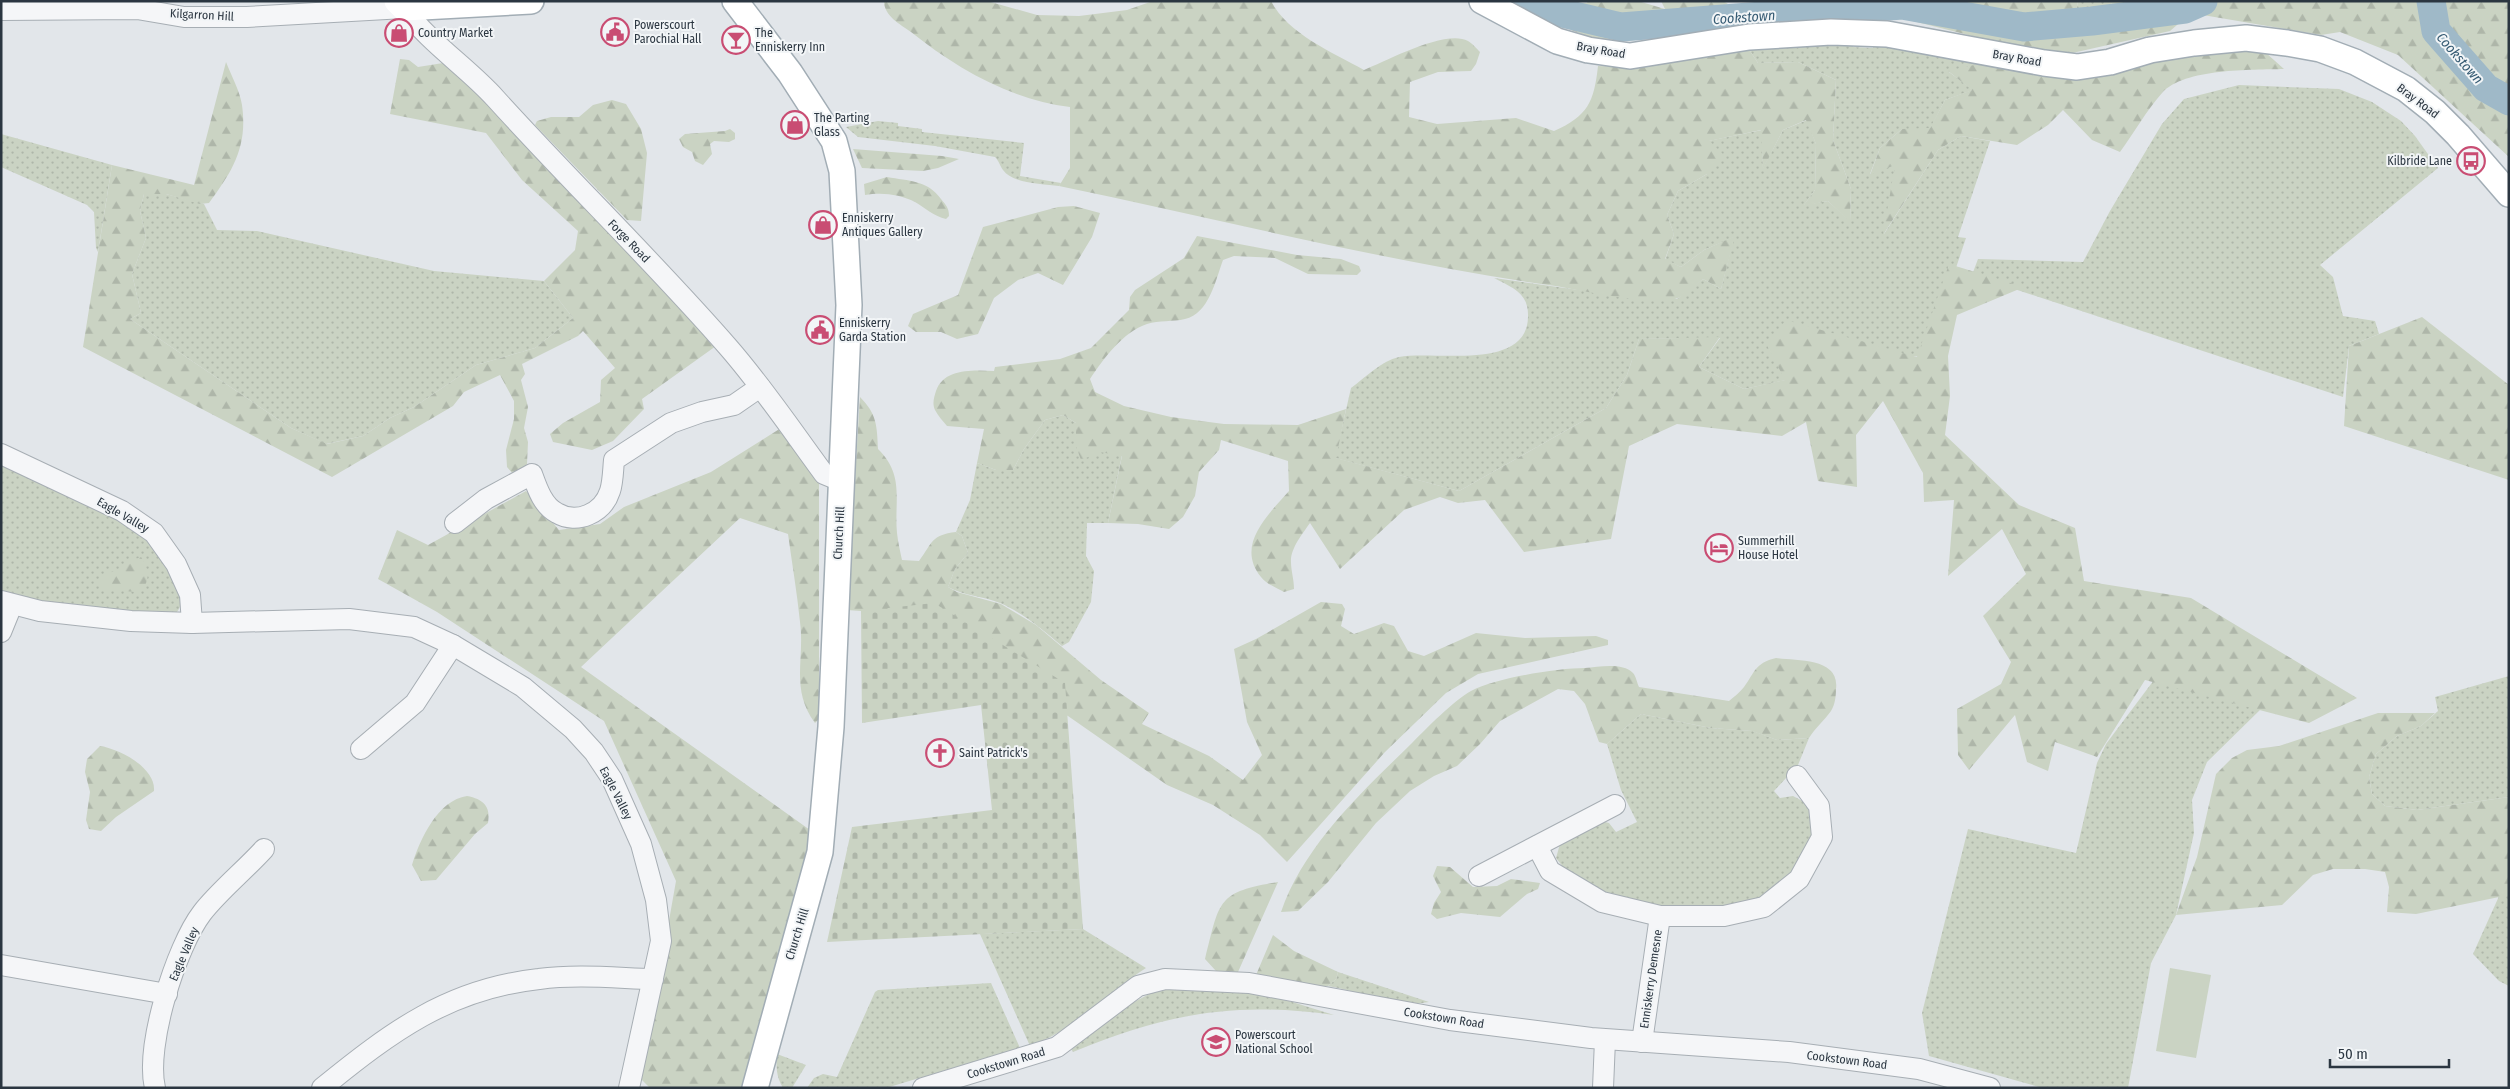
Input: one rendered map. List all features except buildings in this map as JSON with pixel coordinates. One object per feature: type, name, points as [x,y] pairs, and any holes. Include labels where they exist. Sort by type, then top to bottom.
[{"type":"main road","points":[[400,5],[531,1]]},
{"type":"main road","name":"Church Hill","points":[[735,1],[790,73],[834,141],[842,171],[850,304],[832,727],[820,852],[755,1088]]},
{"type":"main road","name":"Bray Road","points":[[1482,1],[1557,41],[1588,50],[1630,56],[1749,37],[1831,32],[1887,34],[2044,63],[2077,67],[2110,62],[2150,50],[2246,38],[2320,49],[2356,62],[2406,89],[2435,112],[2458,135],[2509,194]]},
{"type":"street","name":"Kilgarron Hill","points":[[2,8],[138,9],[184,16],[247,17],[400,5]]},
{"type":"street","name":"Forge Road","points":[[400,5],[456,62],[485,87],[550,159],[677,290],[730,349],[824,474],[841,481]]},
{"type":"street","points":[[455,523],[486,499],[532,474],[547,504],[557,513],[583,517],[597,511],[610,491],[614,460],[671,423],[702,412],[734,405],[760,387]]},
{"type":"street","name":"Eagle Valley","points":[[1,454],[122,511],[154,533],[176,564],[190,595],[192,623]]},
{"type":"street","name":"Eagle Valley","points":[[1,632],[7,603],[69,615],[192,623],[349,620],[414,627],[454,645],[523,687],[573,729],[594,752],[612,779],[641,844],[656,900],[661,941],[631,1084]]},
{"type":"street","points":[[361,749],[415,703],[454,645]]},
{"type":"street","name":"Enniskerry Demesne","points":[[1537,846],[1550,872],[1602,902],[1660,916],[1724,916],[1764,907],[1799,879],[1822,836],[1819,806],[1797,776]]},
{"type":"street","points":[[1479,876],[1615,805]]},
{"type":"street","name":"Eagle Valley","points":[[155,1088],[153,1054],[156,1027],[183,949],[202,913],[264,850]]},
{"type":"street","name":"Enniskerry Demesne","points":[[1642,1042],[1660,916]]},
{"type":"street","name":"Eagle Valley","points":[[1,965],[167,994]]},
{"type":"street","points":[[322,1088],[396,1032],[443,1004],[470,993],[498,985],[540,978],[653,979]]},
{"type":"street","name":"Cookstown Road","points":[[923,1088],[1057,1047],[1138,986],[1165,979],[1249,983],[1450,1020],[1604,1040],[1789,1052],[1919,1069],[1990,1088]]},
{"type":"street","points":[[1603,1088],[1604,1040]]},
{"type":"green space","points":[[884,1],[987,1],[1037,15],[1079,16],[1127,10],[1153,1],[1271,1],[1279,13],[1299,33],[1364,70],[1416,48],[1445,39],[1458,38],[1471,43],[1480,52],[1476,64],[1471,71],[1438,72],[1410,82],[1409,117],[1437,124],[1516,118],[1554,131],[1575,120],[1587,106],[1594,89],[1598,66],[1631,67],[1746,45],[1758,63],[1798,62],[1836,80],[1833,140],[1851,189],[1850,222],[1828,201],[1803,206],[1815,190],[1816,144],[1806,120],[1783,130],[1763,169],[1761,130],[1709,141],[1725,156],[1707,174],[1678,191],[1667,215],[1674,234],[1665,259],[1681,267],[1704,250],[1735,236],[1721,289],[1703,279],[1682,296],[1675,299],[1629,299],[1425,264],[1059,186],[1070,168],[1070,107],[1048,103],[1006,90],[966,70],[893,19],[887,11]]},
{"type":"green space","points":[[1509,1],[1550,1],[1550,7],[1539,12]]},
{"type":"green space","points":[[1588,1],[1638,1],[1665,9],[1661,1],[1723,1],[1728,4],[1680,19],[1681,35],[1626,41],[1597,40],[1566,28],[1575,3],[1587,3]]},
{"type":"green space","points":[[1758,1],[1870,1],[1870,12],[1864,16],[1763,20]]},
{"type":"green space","points":[[1893,1],[2078,1],[2076,12],[2107,24],[2112,1],[2509,1],[2509,157],[2398,55],[2340,32],[2321,35],[2191,13],[2170,31],[2068,54],[2020,48],[1893,16]]},
{"type":"green space","points":[[2078,1],[2112,1],[2107,24],[2076,12]]},
{"type":"green space","points":[[1853,41],[1853,47],[1873,48],[1873,41],[1982,63],[1949,72],[1973,90],[1945,100],[1930,129],[1902,129],[1880,148],[1870,174],[1896,164],[1884,234],[1938,150],[1961,136],[1990,141],[1958,237],[1966,238],[1926,357],[1768,346],[1786,380],[1744,389],[1699,367],[1720,338],[1639,339],[1627,375],[1606,408],[1459,491],[1335,458],[1351,388],[1380,366],[1399,357],[1475,355],[1495,352],[1512,345],[1524,334],[1528,317],[1526,302],[1519,292],[1494,278],[1643,299],[1677,299],[1703,279],[1721,289],[1734,237],[1704,250],[1681,267],[1665,260],[1674,234],[1667,215],[1678,191],[1707,174],[1708,141],[1762,130],[1763,168],[1783,130],[1807,120],[1816,144],[1815,190],[1804,205],[1828,201],[1850,221],[1851,189],[1833,140],[1836,80],[1798,62],[1758,63],[1746,45]]},
{"type":"green space","points":[[2220,48],[2265,52],[2284,69],[2219,72],[2186,79],[2172,85],[2156,100],[2120,152],[2092,140],[2063,110],[2048,125],[2017,145],[1961,136],[1938,150],[1883,235],[1895,165],[1870,175],[1880,148],[1902,129],[1930,128],[1945,100],[1972,90],[1948,71],[1982,63],[2164,56]]},
{"type":"green space","points":[[400,59],[409,60],[418,67],[443,63],[499,111],[716,346],[642,399],[644,409],[613,441],[592,450],[553,442],[550,434],[563,423],[600,402],[601,380],[615,368],[583,331],[578,336],[522,364],[525,374],[521,380],[528,407],[524,428],[528,442],[527,464],[521,473],[514,475],[507,467],[506,450],[514,419],[514,401],[500,375],[464,392],[453,406],[332,477],[83,347],[112,165],[194,185],[226,62],[242,105],[243,134],[236,158],[225,181],[209,203],[200,204],[166,194],[144,194],[140,211],[146,238],[132,274],[141,313],[130,319],[291,428],[327,444],[363,436],[390,418],[414,407],[476,365],[535,348],[573,318],[544,281],[575,250],[578,231],[522,180],[486,133],[390,114]]},
{"type":"green space","points":[[2239,85],[2339,89],[2372,102],[2401,121],[2415,136],[2438,168],[2320,265],[2333,277],[2343,316],[2375,321],[2379,334],[2349,346],[2343,397],[1972,275],[1978,259],[2083,262],[2110,211],[2162,124],[2184,99]]},
{"type":"green space","points":[[612,100],[626,104],[641,129],[647,153],[641,221],[627,220],[535,125],[537,121],[551,117],[579,117],[593,105]]},
{"type":"green space","points":[[878,121],[898,123],[898,126],[922,129],[922,132],[1024,143],[1020,176],[1061,183],[1059,186],[1021,181],[1008,175],[995,157],[935,146],[858,137],[846,127]]},
{"type":"green space","points":[[730,129],[735,133],[735,139],[729,142],[714,141],[710,144],[712,154],[703,165],[695,161],[692,152],[683,147],[679,139],[685,134]]},
{"type":"green space","points":[[1,134],[112,165],[98,252],[96,248],[94,212],[87,205],[1,167]]},
{"type":"green space","points":[[853,149],[959,159],[938,168],[923,171],[862,168]]},
{"type":"green space","points":[[887,177],[917,182],[930,188],[946,205],[949,216],[946,219],[942,218],[915,202],[897,195],[865,195],[864,184]]},
{"type":"green space","points":[[144,194],[166,194],[204,204],[217,230],[257,231],[434,271],[544,281],[573,318],[535,348],[476,365],[414,407],[390,418],[363,436],[326,444],[291,428],[130,319],[141,313],[132,274],[146,238],[140,211]]},
{"type":"green space","points":[[1074,206],[1100,213],[1092,237],[1063,285],[1038,273],[1018,280],[994,298],[978,334],[957,339],[941,332],[916,332],[908,326],[913,314],[958,295],[983,227],[1058,207]]},
{"type":"green space","points":[[1197,236],[1297,255],[1341,259],[1359,266],[1361,271],[1357,275],[1308,274],[1275,258],[1234,256],[1223,260],[1210,295],[1200,310],[1193,316],[1185,319],[1147,324],[1122,339],[1108,354],[1090,379],[1095,392],[1124,406],[1171,417],[1224,424],[1298,425],[1346,409],[1336,458],[1459,491],[1606,408],[1627,375],[1639,339],[1720,337],[1699,367],[1744,389],[1785,380],[1767,345],[1786,320],[1917,357],[1949,264],[2024,287],[1957,315],[1948,356],[1950,396],[1945,435],[2019,505],[2075,528],[2084,581],[2191,598],[2357,698],[2309,723],[2145,680],[2097,757],[2055,742],[2048,771],[2027,762],[2015,715],[1969,770],[1958,755],[1957,709],[2001,684],[2011,662],[1983,616],[2026,574],[2002,529],[1948,576],[1954,500],[1924,502],[1923,473],[1883,401],[1856,435],[1857,487],[1818,481],[1806,422],[1782,436],[1677,424],[1629,446],[1611,539],[1524,552],[1485,500],[1458,503],[1440,497],[1404,510],[1340,569],[1310,523],[1298,541],[1291,557],[1294,589],[1284,592],[1261,577],[1254,565],[1251,553],[1257,531],[1289,491],[1288,461],[1221,440],[1219,450],[1199,472],[1195,496],[1183,517],[1169,529],[1138,524],[1108,523],[1122,456],[1100,452],[1081,460],[1076,446],[1076,423],[1063,415],[1045,420],[1024,449],[1013,470],[996,470],[977,463],[984,429],[947,426],[935,410],[934,405],[935,393],[940,383],[952,374],[960,372],[994,371],[995,367],[1060,359],[1091,348],[1129,310],[1130,297],[1135,290],[1184,258]]},
{"type":"green space","points":[[2422,317],[2509,385],[2509,480],[2344,426],[2349,346]]},
{"type":"green space","points":[[860,397],[873,415],[878,449],[892,469],[895,479],[897,533],[902,560],[919,561],[933,540],[942,535],[956,532],[962,536],[968,553],[955,569],[948,587],[957,592],[1001,604],[1036,625],[1101,680],[1149,713],[1142,724],[1209,756],[1243,780],[1262,755],[1247,722],[1234,649],[1256,639],[1321,602],[1342,604],[1345,609],[1341,626],[1354,634],[1384,623],[1394,626],[1408,651],[1424,656],[1476,633],[1525,638],[1596,636],[1608,640],[1608,645],[1478,674],[1446,693],[1385,752],[1287,862],[1260,835],[1213,805],[1167,785],[1068,716],[861,611],[847,610]]},
{"type":"green space","points":[[1063,415],[1076,423],[1076,446],[1122,455],[1108,523],[1087,523],[1086,556],[1094,571],[1091,602],[1069,642],[1062,646],[1032,622],[1008,607],[948,587],[955,569],[968,553],[962,536],[956,532],[970,500],[977,463],[996,470],[1013,470],[1024,449],[1045,420]]},
{"type":"green space","points":[[781,428],[819,480],[819,719],[815,723],[807,710],[803,698],[800,674],[800,622],[788,534],[740,518],[581,667],[810,830],[803,892],[746,1088],[650,1088],[641,1079],[676,881],[604,721],[437,612],[378,579],[397,530],[428,545],[526,491],[559,530],[600,524],[624,507],[711,472]]},
{"type":"green space","points":[[1,462],[106,513],[135,531],[159,554],[168,568],[180,597],[180,608],[174,615],[47,605],[1,592]]},
{"type":"green space","points":[[141,557],[146,566],[148,576],[146,584],[139,592],[105,590],[99,586],[102,575],[121,569],[125,563]]},
{"type":"green space","points":[[934,603],[1065,683],[1083,929],[827,942],[852,827],[992,810],[981,705],[862,723],[861,611]]},
{"type":"green space","points":[[1776,658],[1805,661],[1824,666],[1831,671],[1835,679],[1836,695],[1832,709],[1809,738],[1777,740],[1752,731],[1711,728],[1641,714],[1607,744],[1599,742],[1585,704],[1574,691],[1558,689],[1500,721],[1457,766],[1434,776],[1410,791],[1376,823],[1328,882],[1298,911],[1281,912],[1304,864],[1336,821],[1433,723],[1456,701],[1471,691],[1495,682],[1527,675],[1559,670],[1617,666],[1623,667],[1634,674],[1639,687],[1729,701],[1742,689],[1760,665]]},
{"type":"green space","points":[[2509,676],[2509,797],[2417,810],[2385,806],[2372,794],[2369,777],[2376,754],[2397,736],[2421,726],[2438,711],[2435,697]]},
{"type":"green space","points":[[2154,680],[2262,708],[2207,762],[2192,800],[2194,833],[2176,915],[2151,963],[2128,1088],[2043,1088],[1929,1056],[1922,1013],[1968,829],[2076,853],[2097,763],[2106,744]]},
{"type":"green space","points":[[2378,713],[2435,713],[2421,726],[2397,736],[2376,754],[2369,777],[2372,794],[2385,806],[2417,810],[2509,797],[2509,895],[2416,914],[2387,912],[2389,887],[2385,872],[2365,869],[2333,869],[2313,875],[2282,905],[2176,915],[2197,857],[2216,774],[2232,758],[2247,750],[2279,746]]},
{"type":"green space","points":[[1641,714],[1711,728],[1753,731],[1777,740],[1809,738],[1798,765],[1774,791],[1780,798],[1793,796],[1810,805],[1813,834],[1799,866],[1770,892],[1741,908],[1657,907],[1606,895],[1571,877],[1556,858],[1560,844],[1601,821],[1609,823],[1616,832],[1637,822],[1621,790],[1607,744]]},
{"type":"green space","points":[[100,746],[126,755],[143,767],[153,783],[154,791],[116,817],[101,831],[89,829],[86,820],[90,792],[85,772],[87,759]]},
{"type":"green space","points":[[467,796],[485,804],[489,817],[488,823],[475,834],[436,880],[421,881],[412,865],[425,833],[447,805]]},
{"type":"green space","points":[[1437,866],[1450,867],[1473,887],[1497,886],[1511,879],[1540,883],[1538,889],[1527,894],[1500,917],[1461,913],[1437,919],[1431,914],[1434,903],[1441,892],[1433,876]]},
{"type":"green space","points":[[1278,882],[1238,972],[1216,971],[1205,959],[1218,912],[1224,902],[1232,895],[1243,890]]},
{"type":"green space","points":[[2509,893],[2509,986],[2499,981],[2473,954],[2500,894]]},
{"type":"green space","points":[[1083,929],[1146,968],[1061,1031],[1030,1046],[980,934]]},
{"type":"green space","points":[[1273,935],[1294,951],[1338,972],[1336,979],[1328,986],[1307,986],[1256,975]]},
{"type":"green space","points":[[2170,968],[2211,975],[2196,1058],[2156,1051]]},
{"type":"green space","points":[[1338,972],[1429,1002],[1404,1003],[1391,1001],[1328,986],[1336,979]]},
{"type":"green space","points":[[991,983],[1020,1048],[886,1088],[807,1088],[814,1078],[823,1074],[837,1077],[875,992],[878,990]]},
{"type":"green space","points":[[1187,985],[1264,993],[1334,1015],[1264,1010],[1200,1014],[1139,1028],[1073,1052],[1070,1047],[1123,1008],[1151,993]]},
{"type":"green space","points":[[777,1054],[806,1065],[792,1088],[783,1088],[781,1084],[777,1071]]},
{"type":"waterway","name":"Cookstown","points":[[1524,1],[1545,9],[1621,27],[1902,5],[2024,27],[2092,21],[2185,9],[2203,1]]},
{"type":"waterway","name":"Cookstown","points":[[2431,1],[2436,31],[2486,88],[2509,101]]},
{"type":"place","name":"Powerscourt Parochial Hall","points":[[615,32]]},
{"type":"place","name":"Country Market","points":[[399,33]]},
{"type":"place","name":"The Enniskerry Inn","points":[[736,40]]},
{"type":"place","name":"The Parting Glass","points":[[795,125]]},
{"type":"place","name":"Kilbride Lane","points":[[2471,161]]},
{"type":"place","name":"Enniskerry Antiques Gallery","points":[[823,225]]},
{"type":"place","name":"Enniskerry Garda Station","points":[[820,330]]},
{"type":"place","name":"Summerhill House Hotel","points":[[1719,548]]},
{"type":"place","name":"Saint Patrick's","points":[[940,753]]},
{"type":"place","name":"Powerscourt National School","points":[[1216,1042]]}]
